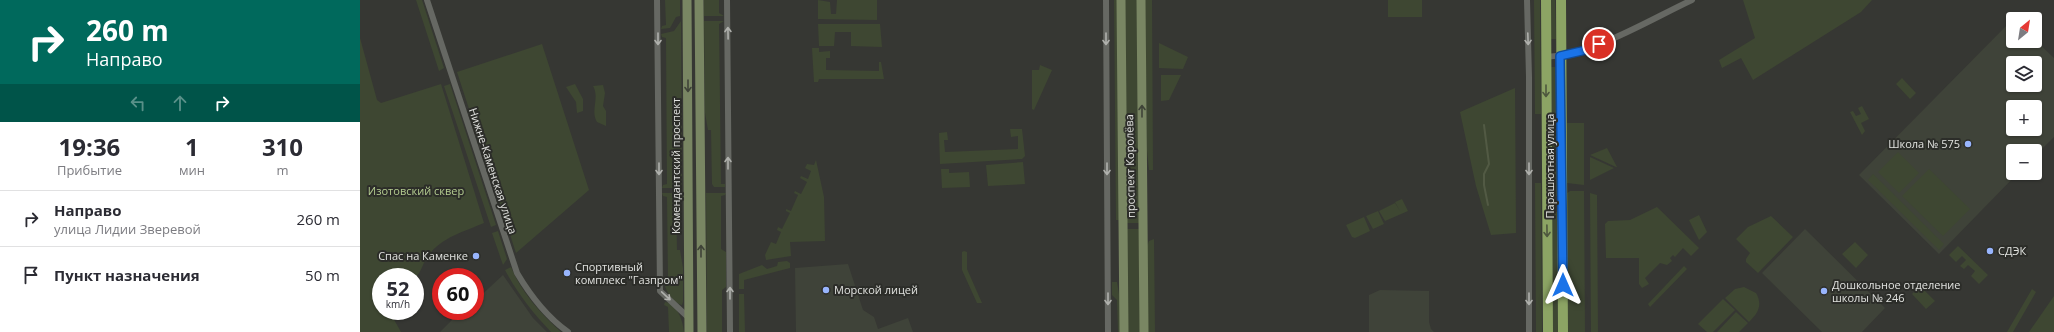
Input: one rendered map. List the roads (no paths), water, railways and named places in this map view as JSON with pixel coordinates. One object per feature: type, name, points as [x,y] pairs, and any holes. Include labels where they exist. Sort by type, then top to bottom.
[{"type":"main road","name":"Комендантский проспект","points":[[687,0],[689,332]]},
{"type":"main road","points":[[700,0],[702,332]]},
{"type":"main road","name":"проспект Королёва","points":[[1121,0],[1124,332]]},
{"type":"main road","name":"проспект Королёва","points":[[1141,0],[1144,332]]},
{"type":"main road","name":"Парашютная улица","points":[[1546,0],[1548,332]]},
{"type":"main road","name":"Парашютная улица","points":[[1561,0],[1560,56],[1563,332]]},
{"type":"main road","points":[[1547,208],[1555,202],[1560,204],[1562,208]]},
{"type":"street","name":"Нижне-Каменская улица","points":[[427,0],[518,273],[536,300],[552,318],[568,332]]},
{"type":"street","points":[[657,0],[660,291],[689,318]]},
{"type":"street","points":[[727,0],[730,332]]},
{"type":"street","points":[[1106,0],[1108,332]]},
{"type":"street","points":[[1527,0],[1529,77],[1529,332]]},
{"type":"street","points":[[1546,57],[1560,56],[1586,50],[1692,0]]},
{"type":"waterway","points":[[1484,125],[1489,164],[1484,174],[1484,185],[1488,205]]},
{"type":"place","name":"Школа № 575","points":[[1968,144]]},
{"type":"place","name":"СДЭК","points":[[1990,251]]},
{"type":"place","name":"Спас на Каменке","points":[[476,256]]},
{"type":"place","name":"Спортивный комплекс \"Газпром\"","points":[[567,273]]},
{"type":"place","name":"Морской лицей","points":[[826,290]]},
{"type":"place","name":"Дошкольное отделение школы № 246","points":[[1824,291]]},
{"type":"park label","name":"Изотовский сквер","points":[[416,191]]}]
